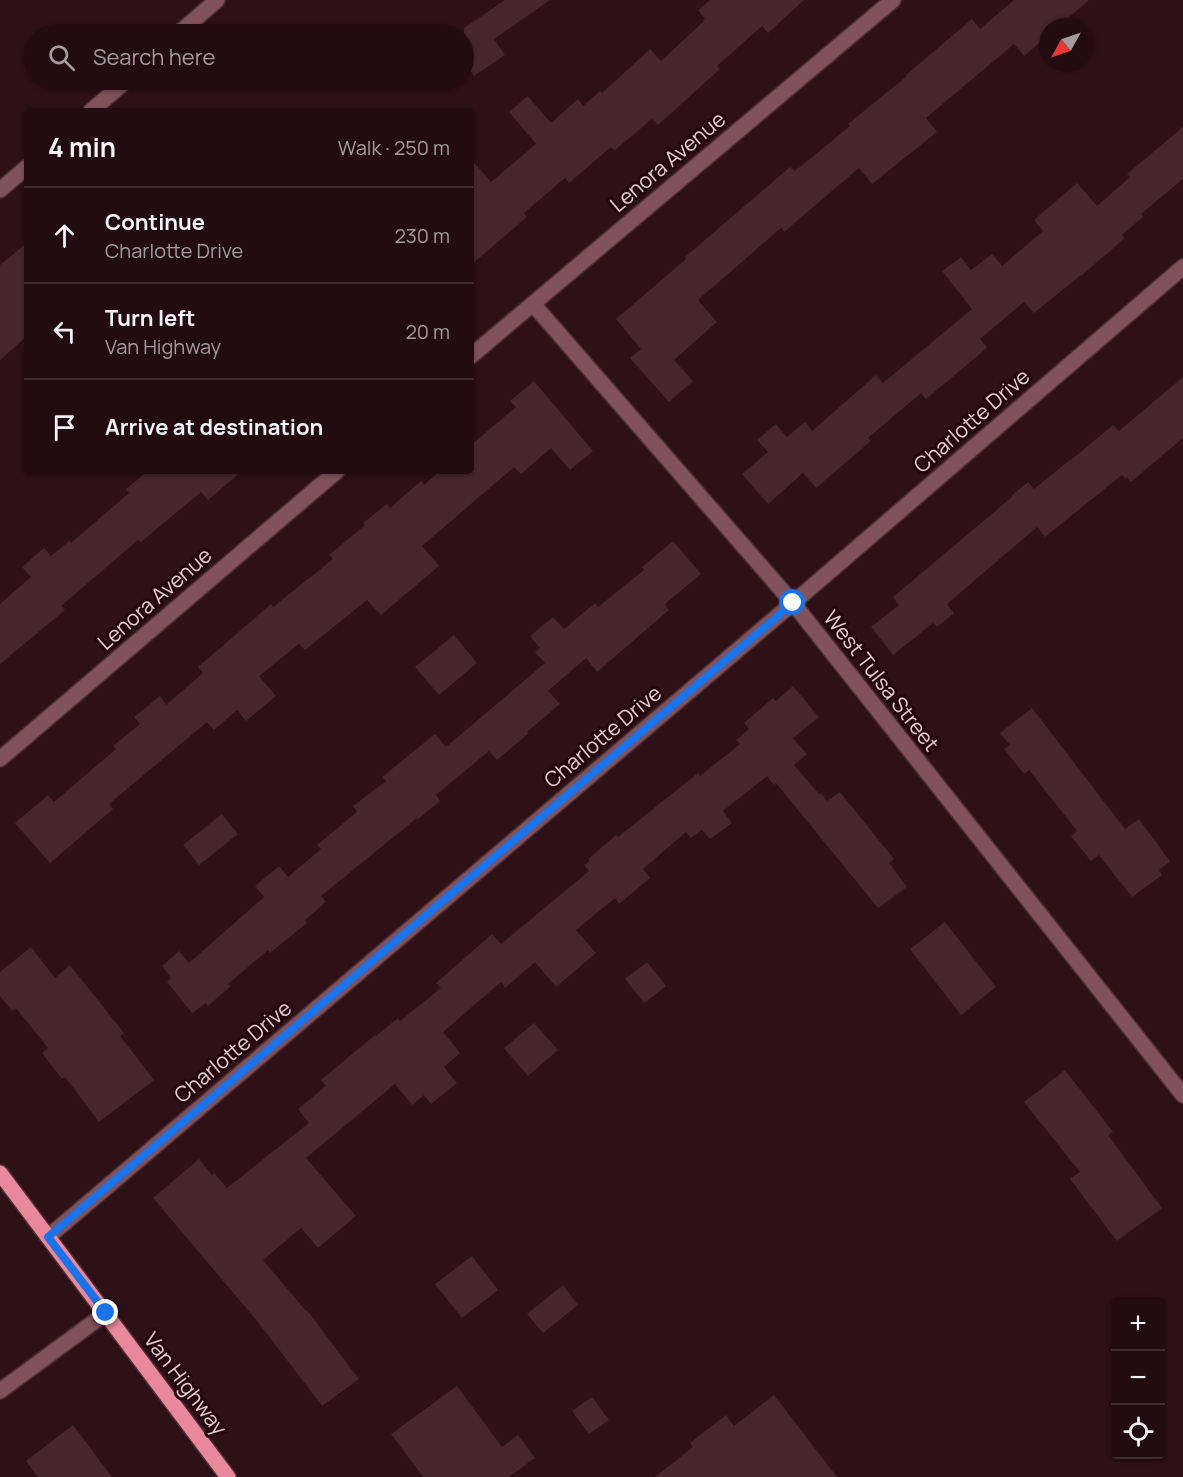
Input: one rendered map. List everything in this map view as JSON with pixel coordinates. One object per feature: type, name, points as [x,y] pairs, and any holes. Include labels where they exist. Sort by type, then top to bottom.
[{"type":"main road","name":"Van Highway","points":[[0,1173],[228,1477]]},
{"type":"street","points":[[189,24],[217,0]]},
{"type":"street","name":"Lenora Avenue","points":[[474,353],[893,0]]},
{"type":"street","points":[[94,108],[115,90]]},
{"type":"street","points":[[0,190],[24,170]]},
{"type":"street","name":"Charlotte Drive","points":[[48,1237],[793,603],[1183,267]]},
{"type":"street","name":"West Tulsa Street","points":[[532,304],[793,603],[1183,1095]]},
{"type":"street","name":"Lenora Avenue","points":[[0,759],[333,474]]},
{"type":"street","points":[[0,1391],[106,1313]]},
{"type":"building","points":[[505,0],[550,0],[494,39],[505,55],[474,76],[474,24],[470,24]]},
{"type":"building","points":[[710,0],[804,0],[768,33],[762,26],[717,66],[720,69],[658,125],[652,119],[615,150],[611,147],[569,183],[565,178],[524,213],[527,217],[474,262],[474,162],[491,182],[536,144],[509,112],[528,96],[551,123],[578,99],[583,106],[600,91],[602,93],[650,49],[661,61],[704,21],[705,19],[698,10]]},
{"type":"building","points":[[1014,0],[1089,0],[1068,18],[1039,18],[1039,43],[1024,56],[1014,44],[926,118],[937,132],[872,184],[859,168],[784,232],[781,228],[698,300],[717,322],[674,360],[693,381],[669,402],[630,358],[641,349],[616,319],[790,167],[795,171],[972,19],[980,29]]},
{"type":"building","points":[[1183,127],[1183,179],[1141,214],[1143,217],[1122,235],[1125,238],[1034,313],[1024,302],[980,339],[987,348],[926,399],[921,393],[868,438],[871,441],[816,488],[803,473],[768,504],[742,474],[768,452],[757,440],[776,424],[787,437],[805,422],[812,431],[876,375],[883,383],[972,309],[942,271],[961,257],[971,270],[992,254],[1002,266],[1043,231],[1034,220],[1077,183],[1097,206],[1130,177],[1127,174]]},
{"type":"building","points":[[24,245],[24,339],[0,360],[0,265]]},
{"type":"building","points":[[1183,377],[1183,438],[1131,482],[1122,475],[1045,537],[1037,527],[947,604],[954,613],[937,627],[933,623],[893,655],[871,627],[899,605],[893,597],[1028,482],[1034,489],[1113,425],[1119,431]]},
{"type":"building","points":[[534,381],[593,451],[570,470],[551,448],[521,474],[514,467],[422,546],[439,566],[381,615],[367,600],[305,650],[299,644],[259,676],[276,696],[246,721],[237,710],[214,730],[207,722],[109,804],[113,809],[50,863],[15,823],[48,795],[54,802],[116,749],[113,746],[140,724],[134,717],[160,696],[166,705],[203,673],[198,667],[271,604],[273,607],[333,559],[329,555],[387,504],[390,508],[421,481],[424,485],[437,474],[474,474],[474,442],[516,407],[510,401]]},
{"type":"building","points":[[144,474],[238,474],[208,500],[201,492],[141,542],[138,540],[61,606],[65,610],[0,664],[0,604],[31,577],[22,567],[44,548],[51,556],[69,541],[71,543],[129,493],[126,489]]},
{"type":"building","points":[[673,541],[701,574],[665,604],[669,610],[597,672],[586,658],[548,691],[560,704],[527,732],[528,734],[497,760],[489,751],[436,795],[440,801],[321,896],[326,902],[305,920],[307,923],[270,953],[268,950],[228,984],[231,986],[208,1006],[206,1003],[192,1013],[167,982],[171,978],[162,966],[179,951],[189,963],[264,897],[255,886],[279,866],[288,877],[321,849],[317,845],[357,812],[353,806],[386,781],[382,777],[435,734],[446,747],[545,663],[535,652],[540,648],[530,636],[553,617],[564,629],[595,603],[598,607],[644,570],[642,567]]},
{"type":"building","points":[[454,635],[477,663],[439,695],[415,667]]},
{"type":"building","points":[[793,686],[819,717],[793,738],[807,754],[794,765],[827,801],[840,792],[894,859],[889,863],[907,887],[878,908],[776,783],[774,785],[767,776],[723,811],[732,823],[710,839],[702,830],[691,838],[686,832],[643,869],[650,878],[619,904],[615,898],[576,930],[596,953],[556,987],[535,962],[505,988],[501,982],[443,1032],[460,1053],[444,1067],[457,1083],[431,1104],[424,1095],[412,1105],[395,1084],[306,1158],[356,1216],[318,1248],[301,1228],[263,1260],[307,1310],[359,1379],[322,1406],[258,1322],[153,1198],[199,1159],[227,1188],[309,1123],[298,1109],[326,1086],[321,1080],[375,1035],[398,1018],[400,1021],[441,988],[436,983],[492,934],[501,944],[589,871],[584,865],[590,861],[588,859],[616,835],[618,837],[698,773],[700,776],[740,744],[736,740],[749,729],[744,723],[773,698],[776,701]]},
{"type":"building","points":[[1032,708],[1125,829],[1139,819],[1170,861],[1159,870],[1162,875],[1132,897],[1099,855],[1091,861],[1071,836],[1077,831],[1029,770],[1024,774],[1004,749],[1010,745],[1000,733]]},
{"type":"building","points":[[222,814],[238,834],[199,865],[183,845]]},
{"type":"building","points":[[945,922],[996,987],[961,1015],[910,949]]},
{"type":"building","points":[[31,947],[55,978],[70,965],[124,1033],[120,1036],[154,1080],[99,1122],[65,1077],[62,1079],[42,1053],[48,1048],[16,1008],[12,1011],[0,996],[0,972]]},
{"type":"building","points":[[647,962],[666,986],[644,1003],[625,979]]},
{"type":"building","points":[[534,1023],[558,1050],[528,1076],[504,1048]]},
{"type":"building","points":[[1065,1070],[1113,1132],[1108,1135],[1162,1208],[1117,1241],[1070,1179],[1080,1172],[1024,1102]]},
{"type":"building","points":[[472,1256],[498,1290],[462,1318],[435,1284]]},
{"type":"building","points":[[563,1285],[578,1305],[543,1333],[527,1314]]},
{"type":"building","points":[[457,1386],[502,1447],[518,1435],[535,1458],[509,1477],[423,1477],[391,1434]]},
{"type":"building","points":[[774,1395],[837,1477],[655,1477],[693,1447],[690,1443],[726,1415],[734,1426]]},
{"type":"building","points":[[592,1397],[609,1420],[589,1434],[572,1411]]},
{"type":"building","points":[[73,1425],[112,1477],[38,1477],[26,1461]]},
{"type":"route","points":[[106,1313],[48,1237],[793,603]]}]
